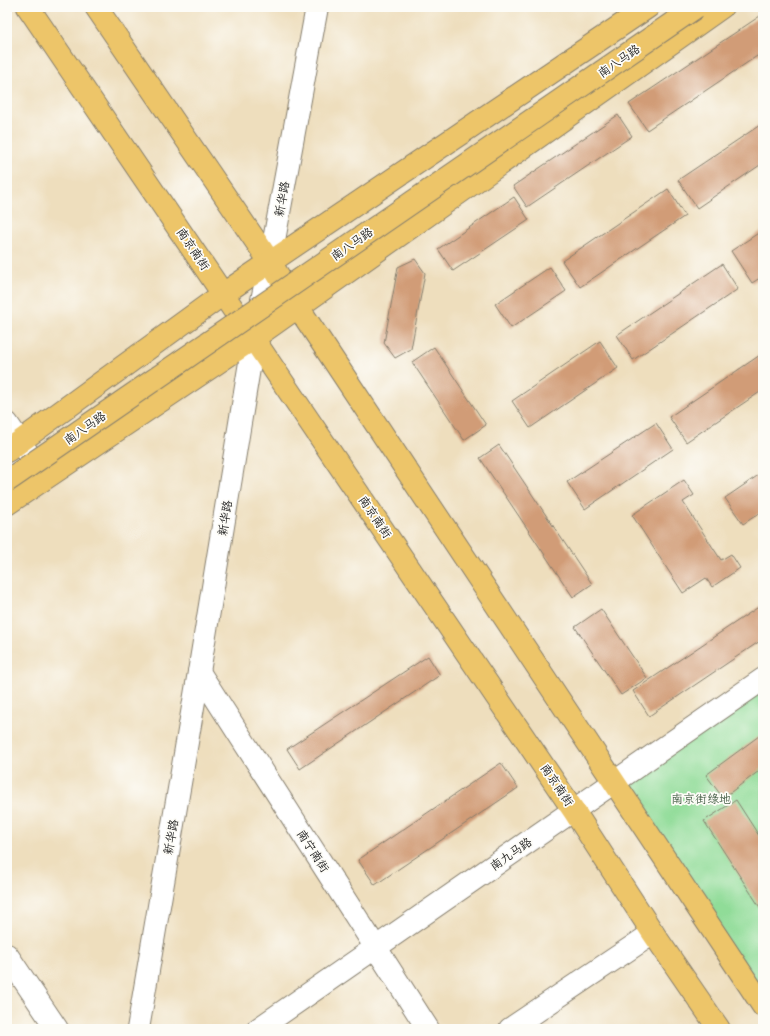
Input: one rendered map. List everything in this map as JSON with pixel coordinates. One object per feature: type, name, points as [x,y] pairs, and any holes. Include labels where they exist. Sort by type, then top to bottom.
[{"type":"main road","name":"南京南街","points":[[28,7],[574,811],[653,933],[719,1029]]},
{"type":"main road","points":[[96,7],[270,262],[298,307],[763,1006]]},
{"type":"main road","points":[[13,447],[223,294],[648,7]]},
{"type":"main road","name":"南八马路","points":[[7,481],[696,7]]},
{"type":"main road","name":"南八马路","points":[[7,504],[254,338],[722,7]]},
{"type":"street","name":"新华路","points":[[138,1029],[200,672],[254,338],[270,262],[317,7]]},
{"type":"street","points":[[7,423],[13,447],[45,478]]},
{"type":"street","name":"南宁南街","points":[[200,672],[428,1029]]},
{"type":"street","name":"南九马路","points":[[258,1029],[763,680]]},
{"type":"street","points":[[510,1029],[653,933]]},
{"type":"street","points":[[7,955],[57,1029]]},
{"type":"green space","name":"南京街绿地","points":[[763,679],[763,1006],[614,783]]},
{"type":"building","points":[[763,14],[763,52],[647,130],[629,104]]},
{"type":"building","points":[[618,115],[632,136],[527,207],[513,186]]},
{"type":"building","points":[[763,123],[763,163],[697,208],[678,180]]},
{"type":"building","points":[[668,189],[685,216],[580,287],[562,261]]},
{"type":"building","points":[[514,197],[529,220],[453,271],[438,249]]},
{"type":"building","points":[[763,230],[763,276],[752,283],[731,251]]},
{"type":"building","points":[[415,259],[425,273],[411,349],[395,358],[384,343],[398,267]]},
{"type":"building","points":[[722,264],[738,289],[633,360],[617,335]]},
{"type":"building","points":[[550,267],[566,291],[511,328],[495,304]]},
{"type":"building","points":[[600,341],[618,368],[530,428],[512,401]]},
{"type":"building","points":[[434,347],[486,425],[464,440],[412,362]]},
{"type":"building","points":[[763,353],[763,390],[686,442],[669,417]]},
{"type":"building","points":[[656,423],[673,449],[585,509],[567,482]]},
{"type":"building","points":[[499,445],[592,584],[573,597],[480,458]]},
{"type":"building","points":[[763,472],[763,511],[743,524],[725,498]]},
{"type":"building","points":[[684,480],[694,495],[683,502],[721,560],[731,554],[740,568],[712,587],[706,578],[683,593],[632,515]]},
{"type":"building","points":[[763,604],[763,639],[649,716],[633,691]]},
{"type":"building","points":[[601,609],[647,678],[621,695],[575,627]]},
{"type":"building","points":[[428,656],[440,675],[300,769],[287,749]]},
{"type":"building","points":[[763,733],[763,768],[723,798],[706,775]]},
{"type":"building","points":[[501,763],[518,788],[375,885],[358,860]]},
{"type":"building","points":[[736,800],[763,842],[763,912],[704,821]]}]
